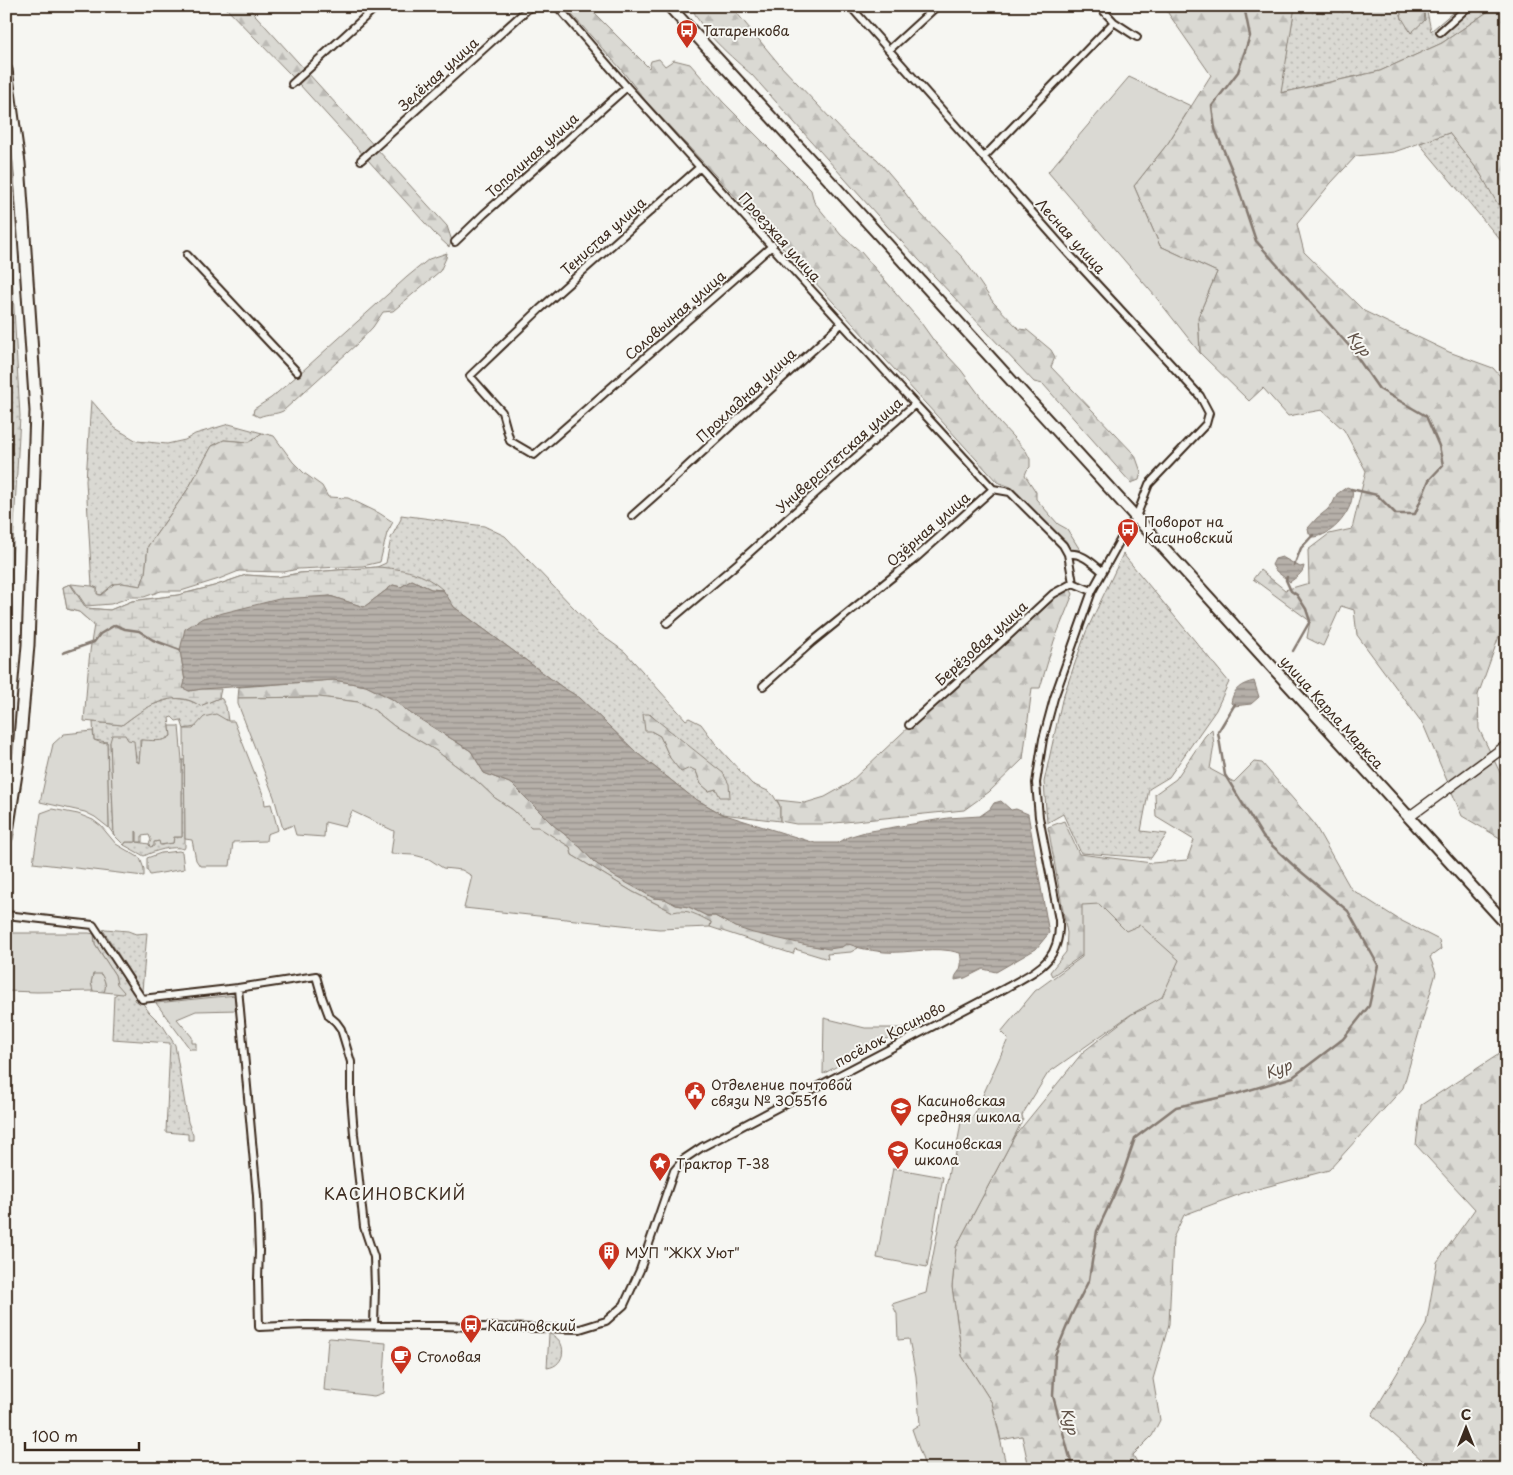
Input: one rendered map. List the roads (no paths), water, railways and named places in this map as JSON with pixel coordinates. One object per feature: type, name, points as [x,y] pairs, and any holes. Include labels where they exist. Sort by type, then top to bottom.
[{"type":"highway","points":[[6,70],[19,163],[36,411],[28,645],[18,761],[6,838]]},
{"type":"highway","points":[[6,98],[11,131],[20,241],[30,410],[26,583],[18,712],[6,809]]},
{"type":"main road","name":"улица Карла Маркса","points":[[669,6],[1507,925]]},
{"type":"main road","points":[[1409,817],[1507,745]]},
{"type":"street","points":[[292,84],[378,6]]},
{"type":"street","name":"Зелёная улица","points":[[361,160],[531,6]]},
{"type":"street","name":"Проезжая улица","points":[[557,6],[627,87],[915,404]]},
{"type":"street","name":"Лесная улица","points":[[850,6],[1069,254],[1200,396],[1206,405],[1209,413],[1206,424],[1150,484]]},
{"type":"street","points":[[889,50],[937,6]]},
{"type":"street","points":[[1100,6],[1114,22],[1137,37]]},
{"type":"street","points":[[1440,32],[1469,6]]},
{"type":"street","points":[[984,157],[1114,22]]},
{"type":"street","name":"Тополиная улица","points":[[455,242],[627,87]]},
{"type":"street","name":"Тенистая улица","points":[[595,402],[534,455],[510,440],[502,412],[470,376],[524,324],[700,166]]},
{"type":"street","name":"Соловьиная улица","points":[[595,402],[772,245]]},
{"type":"street","points":[[187,255],[297,372]]},
{"type":"street","name":"Прохладная улица","points":[[632,516],[841,324]]},
{"type":"street","name":"Университетская улица","points":[[667,623],[738,563],[915,404],[993,489]]},
{"type":"street","name":"посёлок Косиново","points":[[238,988],[257,1196],[260,1251],[258,1279],[259,1327],[512,1326],[580,1329],[606,1322],[624,1305],[640,1270],[674,1171],[684,1159],[732,1131],[1004,989],[1045,965],[1055,950],[1060,935],[1059,920],[1039,817],[1036,783],[1043,739],[1054,698],[1092,591],[1122,535],[1136,517],[1150,484]]},
{"type":"street","points":[[993,489],[1010,492],[1063,544],[1068,554],[1073,584],[1092,591]]},
{"type":"street","name":"Озёрная улица","points":[[764,686],[812,642],[917,557],[993,489]]},
{"type":"street","points":[[1068,554],[1074,553],[1081,556],[1102,570]]},
{"type":"street","name":"Берёзовая улица","points":[[909,725],[1053,594],[1073,584]]},
{"type":"street","points":[[6,916],[93,925],[142,999],[238,988],[316,976],[329,1016],[341,1029],[351,1062],[354,1142],[364,1226],[374,1257],[374,1326]]},
{"type":"waterway","name":"Кур","points":[[1244,6],[1250,36],[1238,72],[1212,106],[1215,129],[1234,175],[1256,241],[1350,347],[1379,389],[1426,416],[1439,446],[1443,465],[1429,480],[1415,514],[1396,514],[1377,495],[1351,489]]},
{"type":"waterway","name":"Кур","points":[[1294,566],[1301,548],[1313,535]]},
{"type":"waterway","points":[[1287,577],[1286,580],[1291,591],[1297,595],[1306,609],[1310,621],[1293,651]]},
{"type":"waterway","points":[[63,653],[94,642],[100,634],[115,625],[139,631],[153,640],[180,650]]},
{"type":"waterway","name":"Кур","points":[[1073,1469],[1053,1396],[1055,1355],[1071,1316],[1089,1280],[1097,1231],[1120,1182],[1135,1138],[1176,1107],[1236,1094],[1293,1077],[1343,1039],[1369,1006],[1378,965],[1348,911],[1263,837],[1225,775],[1218,732],[1235,704]]},
{"type":"place","name":"Татаренкова","points":[[687,49]]},
{"type":"place","name":"Поворот на Касиновский","points":[[1128,548]]},
{"type":"place","name":"Отделение почтовой связи № 305516","points":[[695,1111]]},
{"type":"place","name":"Касиновская средняя школа","points":[[901,1127]]},
{"type":"place","name":"Косиновская школа","points":[[898,1170]]},
{"type":"place","name":"Трактор Т-38","points":[[660,1182]]},
{"type":"place","name":"МУП \"ЖКХ Уют\"","points":[[609,1271]]},
{"type":"place","name":"Касиновский","points":[[471,1344]]},
{"type":"place","name":"Столовая","points":[[401,1375]]},
{"type":"district","name":"КАСИНОВСКИЙ","points":[[395,1193]]}]
